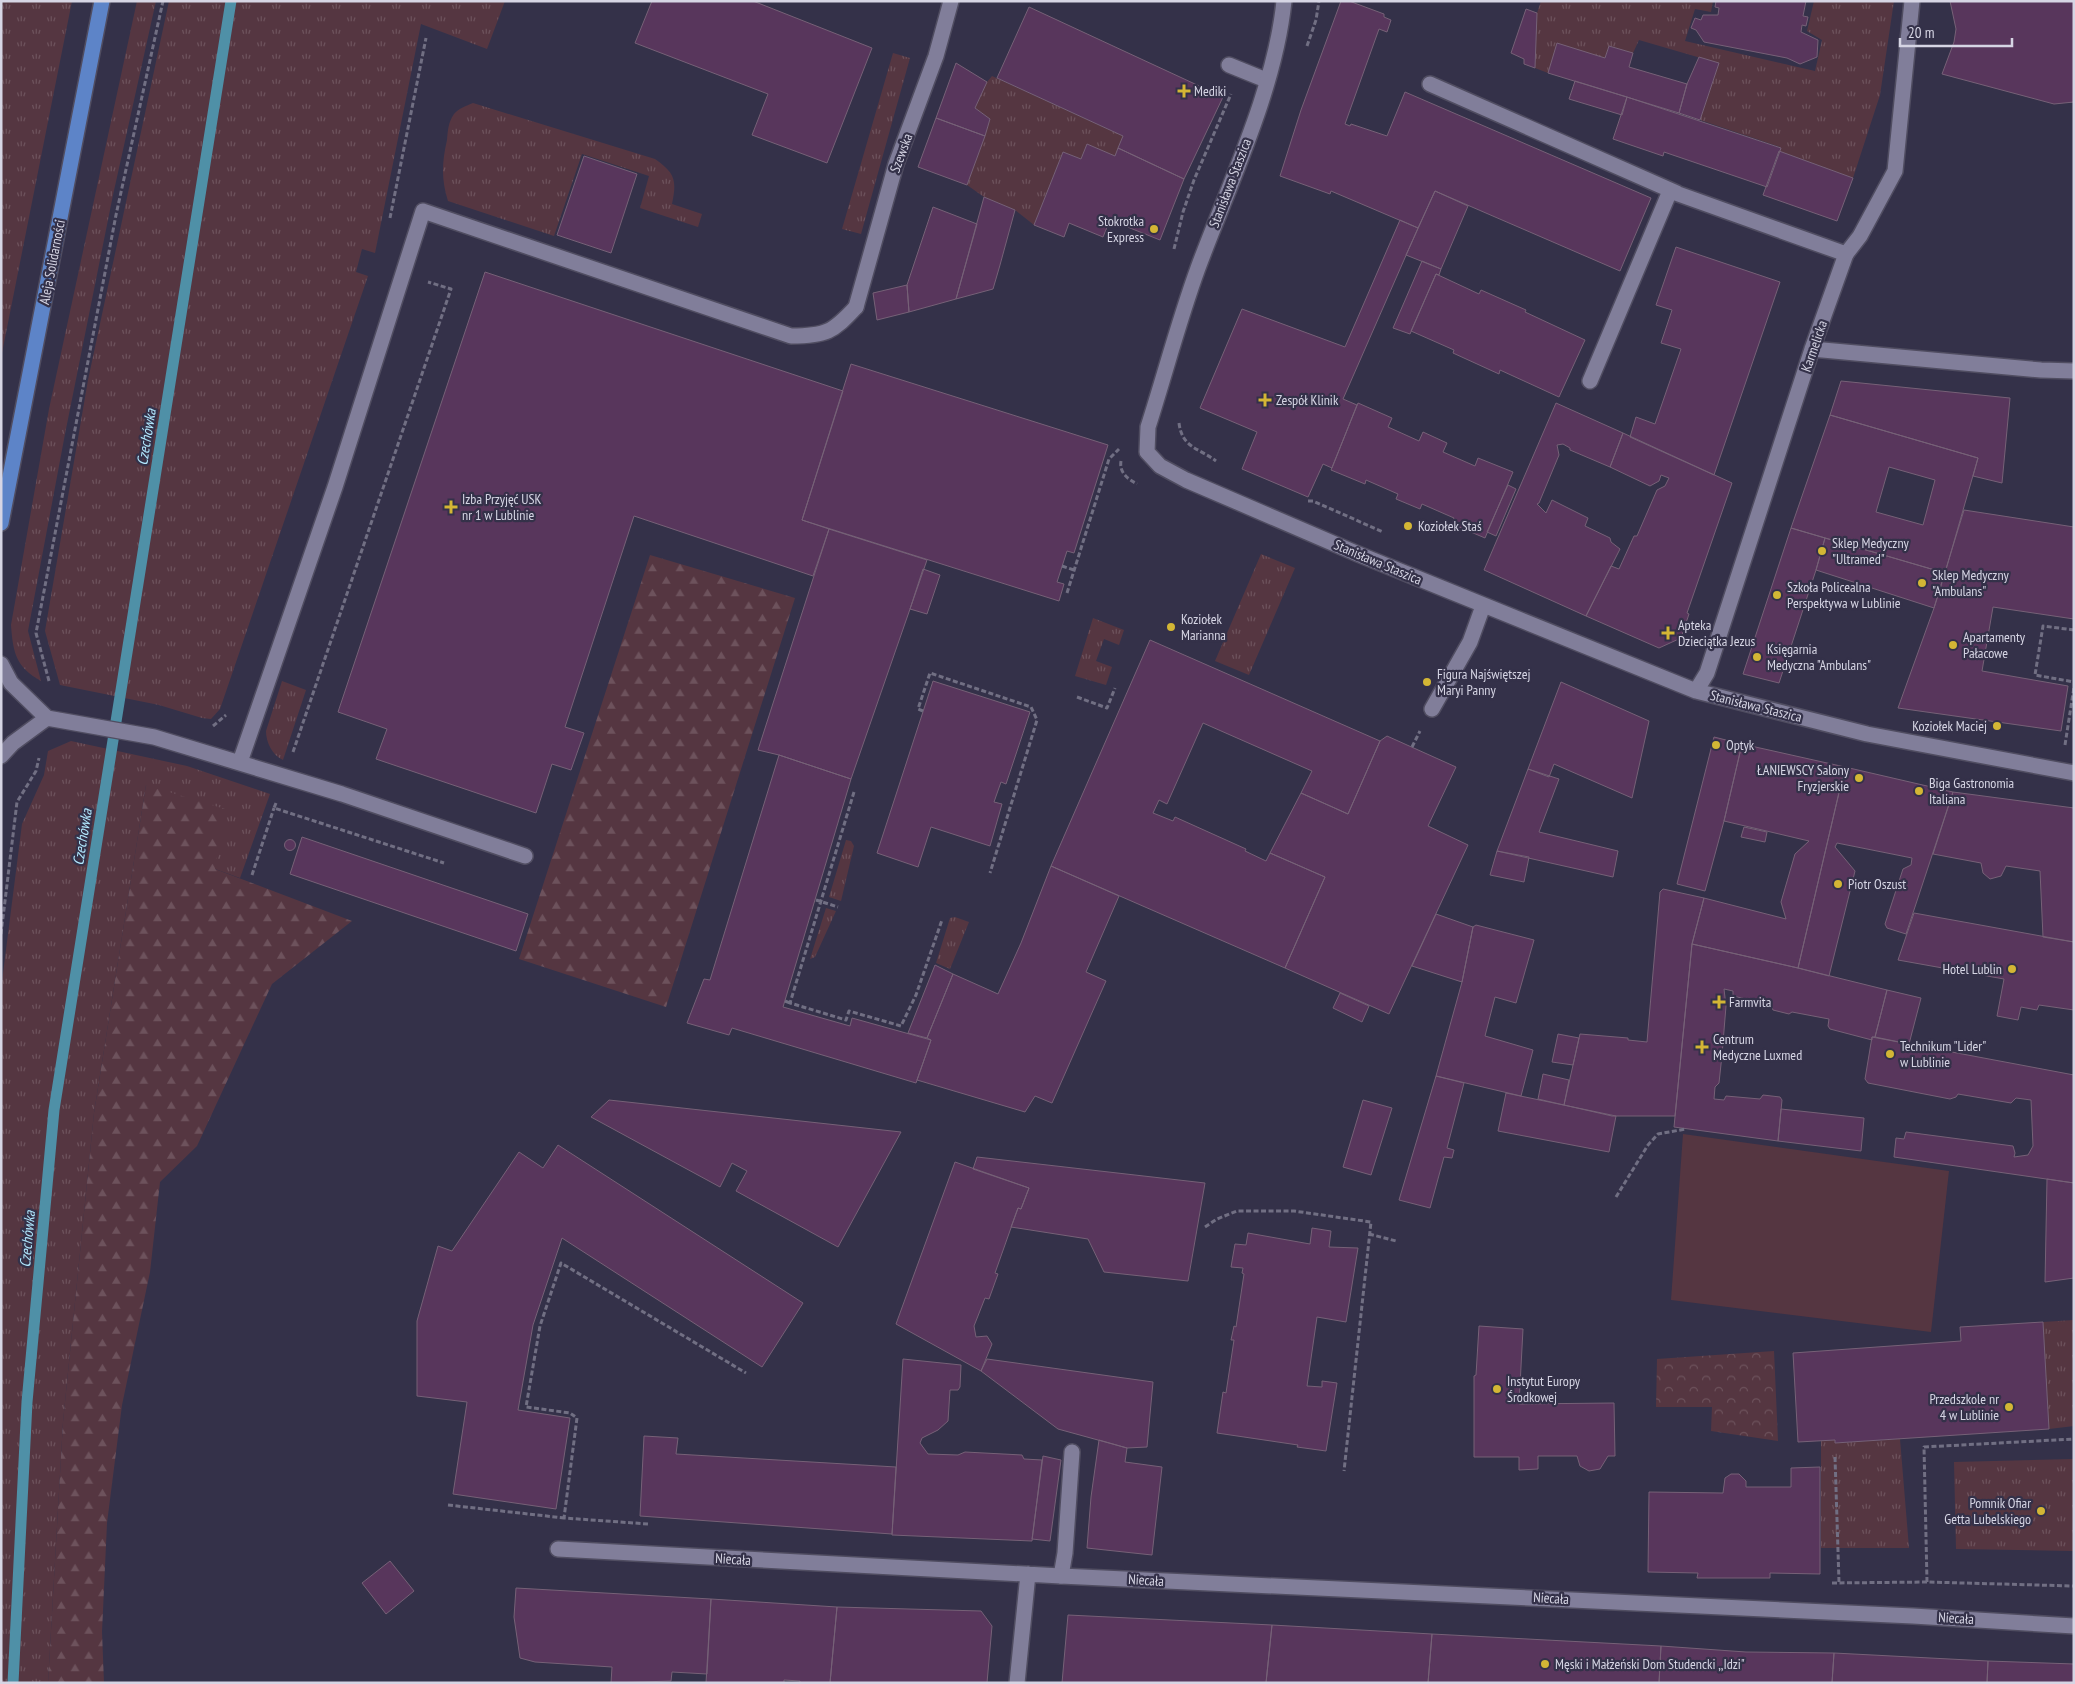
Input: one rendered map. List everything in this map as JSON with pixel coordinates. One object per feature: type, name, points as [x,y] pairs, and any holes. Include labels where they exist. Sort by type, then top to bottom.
[{"type":"main road","name":"Aleja Solidarności","points":[[1,523],[102,1]]},
{"type":"street","name":"Szewska","points":[[240,762],[335,487],[423,211],[791,336],[808,336],[823,333],[838,326],[856,307],[896,164],[936,56],[951,1]]},
{"type":"street","name":"Stanisława Staszica","points":[[1284,1],[1277,50],[1249,133],[1197,270],[1148,427],[1147,452],[1160,466],[1186,480],[1358,554],[1696,691],[1867,734],[2074,773]]},
{"type":"street","name":"Karmelicka","points":[[1696,691],[1707,672],[1812,349],[1846,254],[1860,236],[1895,171],[1912,1]]},
{"type":"street","points":[[1234,67],[1266,80]]},
{"type":"street","points":[[1430,84],[1676,193]]},
{"type":"street","points":[[1590,382],[1670,191],[1846,254]]},
{"type":"street","points":[[1812,349],[2041,370],[2074,371]]},
{"type":"street","points":[[1432,709],[1470,642],[1484,606]]},
{"type":"street","points":[[1,664],[11,683],[47,718],[154,736],[285,776],[525,856]]},
{"type":"street","points":[[1,756],[13,743],[47,718]]},
{"type":"street","points":[[1061,1576],[1065,1553],[1072,1452]]},
{"type":"street","name":"Niecała","points":[[558,1549],[1061,1576],[1913,1616],[2074,1626]]},
{"type":"street","points":[[1017,1683],[1028,1574]]},
{"type":"path","points":[[1,934],[17,802],[36,771],[52,690],[36,633],[116,215],[163,1]]},
{"type":"path","points":[[1306,48],[1316,20],[1319,1]]},
{"type":"path","points":[[389,220],[426,38]]},
{"type":"path","points":[[1173,250],[1191,188],[1229,99],[1234,67]]},
{"type":"path","points":[[252,874],[451,289],[422,280]]},
{"type":"path","points":[[1178,417],[1180,434],[1194,449],[1215,460],[1219,468]]},
{"type":"path","points":[[1067,592],[1109,459],[1122,446],[1120,467],[1126,477],[1142,487]]},
{"type":"path","points":[[1300,502],[1313,501],[1391,536]]},
{"type":"path","points":[[1062,566],[1074,570]]},
{"type":"path","points":[[2074,630],[2043,626],[2035,675],[2074,682]]},
{"type":"path","points":[[923,710],[918,709],[930,673],[1031,707],[1037,720],[990,873]]},
{"type":"path","points":[[2064,750],[2074,687]]},
{"type":"path","points":[[1077,697],[1107,708],[1114,688]]},
{"type":"path","points":[[980,696],[982,691]]},
{"type":"path","points":[[205,726],[212,726],[218,723],[226,715],[229,708]]},
{"type":"path","points":[[790,1003],[854,792]]},
{"type":"path","points":[[274,808],[444,863]]},
{"type":"path","points":[[816,900],[838,906]]},
{"type":"path","points":[[785,1001],[846,1020],[849,1011],[901,1026],[916,995],[942,920]]},
{"type":"path","points":[[1616,1197],[1648,1146],[1658,1134],[1686,1128]]},
{"type":"path","points":[[1205,1227],[1237,1210],[1294,1211],[1371,1222],[1344,1471]]},
{"type":"path","points":[[1369,1234],[1396,1241]]},
{"type":"path","points":[[564,1518],[577,1418],[570,1413],[526,1406],[540,1326],[561,1263],[746,1373]]},
{"type":"path","points":[[1927,1582],[1924,1447],[2074,1439]]},
{"type":"path","points":[[1835,1458],[1839,1582]]},
{"type":"path","points":[[448,1505],[564,1518],[655,1524]]},
{"type":"path","points":[[1830,1583],[1927,1582],[2074,1586]]},
{"type":"green space","points":[[1,1],[72,1],[1,358]]},
{"type":"green space","points":[[137,1],[156,1],[113,195],[28,631],[41,681],[26,670],[17,658],[11,625],[49,409]]},
{"type":"green space","points":[[169,1],[505,1],[487,49],[421,24],[375,253],[362,249],[356,272],[368,276],[220,709],[211,719],[159,705],[60,685],[45,631],[88,380]]},
{"type":"green space","points":[[1541,1],[1713,1],[1711,12],[1695,9],[1685,41],[1815,71],[1822,40],[1807,31],[1814,1],[1894,1],[1880,95],[1853,178],[1779,151],[1780,147],[1700,120],[1718,63],[1639,40],[1633,53],[1609,46],[1605,58],[1548,73],[1535,68],[1537,13]]},
{"type":"green space","points":[[893,53],[910,58],[861,234],[842,229]]},
{"type":"green space","points":[[992,76],[1123,136],[1115,156],[1087,145],[1081,159],[1063,152],[1034,225],[1015,210],[984,197],[967,185],[990,119],[975,108],[987,82]]},
{"type":"green space","points":[[473,103],[655,159],[667,169],[673,178],[672,204],[702,214],[698,227],[640,208],[649,176],[582,154],[554,236],[448,201],[443,170],[449,127],[452,117],[456,112]]},
{"type":"green space","points":[[1261,554],[1295,568],[1249,675],[1215,661]]},
{"type":"green space","points":[[650,555],[795,598],[666,1007],[519,959]]},
{"type":"green space","points":[[1093,618],[1124,630],[1119,645],[1104,639],[1096,661],[1112,667],[1106,685],[1075,676]]},
{"type":"green space","points":[[282,681],[306,690],[283,760],[270,748],[266,731]]},
{"type":"green space","points":[[71,741],[187,766],[270,794],[240,878],[215,869],[146,785],[94,1113],[63,1422],[48,1683],[1,1683],[1,989],[22,824],[44,775],[48,751]]},
{"type":"green space","points":[[146,785],[225,809],[215,869],[352,921],[272,984],[197,1146],[160,1182],[150,1272],[122,1405],[107,1523],[102,1632],[104,1683],[48,1683],[63,1422],[94,1113]]},
{"type":"green space","points":[[846,840],[851,841],[854,846],[841,901],[829,897]]},
{"type":"green space","points":[[826,908],[836,911],[815,957],[810,959]]},
{"type":"green space","points":[[955,917],[969,922],[950,969],[936,963],[950,918]]},
{"type":"green space","points":[[1683,1134],[1949,1171],[1931,1332],[1671,1300]]},
{"type":"green space","points":[[2074,1320],[2074,1426],[2049,1429],[2043,1322]]},
{"type":"green space","points":[[1774,1351],[1778,1441],[1711,1431],[1712,1407],[1656,1407],[1657,1359]]},
{"type":"green space","points":[[1900,1439],[1909,1548],[1821,1548],[1821,1441],[1835,1440],[1835,1443]]},
{"type":"green space","points":[[2074,1459],[2074,1551],[1956,1549],[1954,1462]]},
{"type":"building","points":[[652,1],[753,1],[872,48],[827,163],[752,135],[768,94],[635,43]]},
{"type":"building","points":[[1341,1],[1349,1],[1384,14],[1384,17],[1391,20],[1387,32],[1379,29],[1345,124],[1350,126],[1351,124],[1387,136],[1405,92],[1651,198],[1620,271],[1435,191],[1418,228],[1331,191],[1330,194],[1280,176],[1301,110]]},
{"type":"building","points":[[1716,1],[1806,1],[1803,16],[1808,17],[1806,26],[1802,25],[1801,32],[1818,40],[1817,57],[1800,64],[1787,58],[1704,42],[1696,30],[1691,28],[1695,18],[1701,20],[1703,15],[1718,15],[1719,8],[1715,7]]},
{"type":"building","points":[[1950,1],[2074,1],[2074,102],[2054,104],[1942,74],[1954,42],[1956,29]]},
{"type":"building","points":[[1029,7],[1223,97],[1184,179],[1118,148],[1123,136],[997,78]]},
{"type":"building","points":[[1526,9],[1537,13],[1535,68],[1524,64],[1524,59],[1511,53]]},
{"type":"building","points":[[1557,43],[1605,58],[1609,46],[1633,53],[1629,67],[1687,84],[1679,113],[1548,73]]},
{"type":"building","points":[[1699,57],[1719,63],[1700,120],[1679,113],[1687,84]]},
{"type":"building","points":[[956,63],[987,82],[975,108],[990,119],[985,136],[936,118]]},
{"type":"building","points":[[1575,81],[1627,97],[1622,115],[1569,99]]},
{"type":"building","points":[[1627,97],[1781,148],[1767,187],[1664,152],[1663,156],[1613,139]]},
{"type":"building","points":[[936,118],[985,136],[967,185],[918,167]]},
{"type":"building","points":[[1087,144],[1115,156],[1118,148],[1184,179],[1160,240],[1110,220],[1103,237],[1069,223],[1064,237],[1034,225],[1063,152],[1081,159]]},
{"type":"building","points":[[1779,151],[1853,178],[1837,221],[1763,195]]},
{"type":"building","points":[[584,156],[637,174],[611,253],[557,235]]},
{"type":"building","points":[[1435,191],[1468,206],[1441,269],[1406,255]]},
{"type":"building","points":[[984,197],[1015,210],[1000,265],[993,289],[956,299]]},
{"type":"building","points":[[933,207],[977,224],[956,299],[909,312],[907,285]]},
{"type":"building","points":[[1400,220],[1418,228],[1343,399],[1357,405],[1332,468],[1323,464],[1308,497],[1242,469],[1257,432],[1200,408],[1242,309],[1345,347]]},
{"type":"building","points":[[1676,247],[1780,282],[1714,475],[1630,437],[1636,417],[1655,424],[1681,349],[1661,343],[1672,310],[1656,305]]},
{"type":"building","points":[[1422,261],[1441,269],[1439,275],[1436,274],[1410,334],[1393,328]]},
{"type":"building","points":[[485,272],[843,391],[802,520],[829,529],[813,576],[634,516],[565,727],[584,733],[571,770],[552,764],[536,813],[376,759],[387,729],[338,712]]},
{"type":"building","points":[[1436,274],[1479,294],[1481,290],[1585,340],[1559,397],[1500,370],[1499,374],[1453,353],[1454,350],[1411,331]]},
{"type":"building","points":[[907,285],[909,312],[877,320],[873,293]]},
{"type":"building","points":[[851,364],[1108,445],[1074,553],[1067,551],[1057,582],[1064,584],[1059,601],[802,520]]},
{"type":"building","points":[[1841,381],[2010,398],[2002,483],[1973,476],[1978,458],[1830,415]]},
{"type":"building","points":[[1358,403],[1392,418],[1388,427],[1419,441],[1423,432],[1447,443],[1443,452],[1475,466],[1478,458],[1513,472],[1485,538],[1452,524],[1454,518],[1422,504],[1420,509],[1396,499],[1398,494],[1366,480],[1365,484],[1331,470]]},
{"type":"building","points":[[1556,403],[1623,433],[1610,467],[1570,450],[1570,448],[1563,444],[1557,445],[1559,455],[1537,504],[1546,513],[1552,500],[1588,518],[1585,526],[1610,538],[1611,542],[1620,549],[1586,616],[1484,570]]},
{"type":"building","points":[[1830,415],[1978,458],[1945,573],[1791,528]],"holes":[[[1889,467],[1935,480],[1923,525],[1876,512]]]},
{"type":"building","points":[[1623,433],[1732,483],[1687,613],[1689,614],[1681,638],[1659,648],[1586,616],[1611,566],[1619,569],[1634,536],[1637,536],[1657,490],[1665,486],[1669,478],[1661,475],[1659,481],[1650,486],[1610,467]]},
{"type":"building","points":[[1508,485],[1516,489],[1496,536],[1487,532]]},
{"type":"building","name":"Apartamenty Pałacowe","points":[[1964,510],[2074,527],[2074,619],[1993,607],[1982,671],[2068,686],[2061,731],[1898,708],[1934,608]]},
{"type":"building","points":[[1791,528],[1825,538],[1779,683],[1743,674]]},
{"type":"building","points":[[829,529],[927,560],[851,779],[758,750]]},
{"type":"building","points":[[1825,538],[1945,573],[1934,608],[1816,570]]},
{"type":"building","points":[[923,569],[940,575],[927,614],[910,609]]},
{"type":"building","points":[[1150,640],[1380,741],[1348,814],[1301,793],[1312,771],[1203,723],[1167,804],[1159,800],[1153,813],[1173,821],[1175,817],[1246,849],[1245,851],[1266,861],[1270,853],[1325,877],[1285,968],[1051,866]]},
{"type":"building","points":[[933,681],[1030,712],[1006,784],[1001,782],[994,802],[1002,804],[990,846],[931,827],[918,867],[877,853]]},
{"type":"building","points":[[1561,682],[1649,721],[1632,798],[1554,764],[1549,777],[1528,769]]},
{"type":"building","points":[[1387,736],[1456,767],[1428,826],[1468,845],[1389,1014],[1285,968],[1325,877],[1270,853],[1301,793],[1348,814],[1380,741]]},
{"type":"building","points":[[1714,737],[1742,744],[1705,891],[1677,884]]},
{"type":"building","points":[[1742,744],[1845,767],[1798,968],[1692,944],[1704,898],[1786,919],[1781,902],[1795,854],[1809,841],[1724,821]]},
{"type":"building","points":[[779,755],[851,779],[783,1007],[850,1026],[852,1018],[931,1040],[916,1083],[732,1028],[729,1035],[687,1023],[704,979],[710,980]]},
{"type":"building","points":[[1845,767],[1953,792],[1906,934],[1887,928],[1885,924],[1903,869],[1911,865],[1912,858],[1837,843],[1835,847],[1855,871],[1829,976],[1798,968]]},
{"type":"building","points":[[1528,769],[1559,779],[1539,832],[1618,851],[1613,877],[1497,851]]},
{"type":"building","points":[[1953,792],[2074,808],[2074,942],[2043,937],[2040,871],[2006,866],[2001,876],[1990,879],[1983,873],[1981,863],[1933,854]]},
{"type":"building","points":[[1744,827],[1767,832],[1765,842],[1741,837]]},
{"type":"building","points":[[302,837],[528,914],[516,951],[290,874]]},
{"type":"building","points":[[288,840],[292,840],[295,845],[294,849],[288,850],[285,847],[285,843]]},
{"type":"building","points":[[1497,851],[1529,857],[1524,882],[1490,875]]},
{"type":"building","points":[[1051,866],[1119,896],[1086,972],[1106,981],[1052,1103],[1035,1096],[1025,1112],[917,1080],[931,1040],[927,1038],[953,974],[998,994],[1021,943]]},
{"type":"building","points":[[1663,889],[1704,898],[1692,944],[1675,1116],[1612,1116],[1564,1105],[1580,1034],[1628,1038],[1628,1040],[1647,1042],[1660,892]]},
{"type":"building","name":"Hotel Lublin","points":[[1914,913],[2074,942],[2074,1010],[2039,1005],[2037,1010],[2021,1007],[2018,1020],[1997,1016],[2004,979],[1898,960]]},
{"type":"building","points":[[1436,914],[1473,927],[1462,982],[1412,966]]},
{"type":"building","points":[[1476,925],[1534,940],[1516,1003],[1495,997],[1485,1036],[1533,1050],[1521,1096],[1436,1076],[1462,982],[1473,927]]},
{"type":"building","name":"Centrum Medyczne Luxmed","points":[[1692,944],[1887,990],[1875,1037],[1872,1037],[1872,1040],[1830,1029],[1828,1026],[1829,1019],[1773,1010],[1771,1005],[1733,996],[1733,991],[1724,989],[1726,1006],[1722,1055],[1719,1083],[1715,1087],[1714,1099],[1724,1100],[1726,1096],[1760,1099],[1763,1095],[1780,1097],[1782,1100],[1778,1141],[1674,1127]]},
{"type":"building","points":[[935,965],[953,974],[927,1038],[908,1033]]},
{"type":"building","points":[[1887,990],[1921,998],[1909,1044],[1875,1037]]},
{"type":"building","points":[[1340,993],[1369,1006],[1362,1022],[1333,1008]]},
{"type":"building","points":[[1558,1034],[1579,1038],[1573,1065],[1552,1062]]},
{"type":"building","points":[[1872,1037],[2074,1075],[2074,1183],[1894,1157],[1896,1138],[1904,1139],[1906,1132],[2013,1146],[2014,1157],[2028,1155],[2033,1146],[2031,1100],[2016,1098],[2011,1103],[1958,1094],[1950,1099],[1868,1083],[1865,1079]]},
{"type":"building","points":[[1543,1074],[1569,1080],[1564,1105],[1538,1099]]},
{"type":"building","points":[[1436,1076],[1464,1083],[1447,1148],[1454,1150],[1452,1158],[1444,1157],[1430,1208],[1399,1200]]},
{"type":"building","points":[[1506,1093],[1616,1116],[1609,1152],[1498,1131]]},
{"type":"building","points":[[609,1100],[901,1132],[838,1247],[736,1191],[747,1171],[732,1163],[720,1187],[591,1117]]},
{"type":"building","points":[[1363,1100],[1392,1108],[1371,1175],[1343,1167]]},
{"type":"building","points":[[1781,1109],[1864,1118],[1861,1151],[1778,1141]]},
{"type":"building","points":[[558,1145],[803,1303],[762,1367],[562,1238],[533,1325],[518,1410],[570,1418],[556,1509],[453,1494],[467,1402],[417,1396],[417,1321],[438,1246],[452,1251],[519,1152],[543,1168]]},
{"type":"building","points":[[977,1157],[1205,1183],[1188,1281],[1104,1272],[1088,1239],[1011,1227],[1018,1208],[1021,1209],[1029,1188],[973,1169]]},
{"type":"building","points":[[955,1162],[1029,1188],[1021,1209],[1018,1208],[995,1273],[998,1274],[989,1299],[985,1298],[974,1326],[976,1337],[987,1336],[992,1344],[981,1371],[896,1324]]},
{"type":"building","points":[[2047,1179],[2074,1183],[2074,1278],[2045,1282]]},
{"type":"building","points":[[1312,1228],[1331,1231],[1329,1247],[1358,1248],[1346,1322],[1317,1317],[1307,1386],[1322,1387],[1322,1381],[1337,1383],[1326,1451],[1217,1433],[1223,1392],[1226,1393],[1234,1340],[1231,1340],[1234,1326],[1236,1327],[1244,1274],[1242,1273],[1243,1268],[1231,1267],[1235,1244],[1246,1245],[1248,1233],[1310,1244]]},
{"type":"building","points":[[2043,1322],[2049,1429],[1835,1443],[1835,1440],[1798,1442],[1793,1353],[1961,1341],[1960,1327]]},
{"type":"building","name":"Instytut Europy Środkowej","points":[[1479,1326],[1523,1329],[1519,1404],[1614,1403],[1615,1456],[1608,1456],[1600,1469],[1589,1471],[1580,1466],[1577,1456],[1538,1456],[1538,1469],[1519,1470],[1519,1457],[1474,1457],[1474,1376],[1476,1375]]},
{"type":"building","points":[[903,1359],[961,1365],[960,1387],[958,1390],[950,1390],[948,1421],[938,1430],[922,1438],[920,1443],[928,1454],[958,1455],[965,1452],[1022,1455],[1024,1459],[1042,1460],[1032,1541],[892,1535]]},
{"type":"building","points":[[987,1359],[1153,1382],[1147,1447],[1127,1448],[1058,1429],[981,1371]]},
{"type":"building","points":[[644,1436],[678,1438],[676,1454],[896,1467],[892,1534],[640,1516]]},
{"type":"building","points":[[1099,1440],[1127,1448],[1125,1462],[1162,1467],[1152,1555],[1087,1548],[1091,1497]]},
{"type":"building","points":[[1043,1456],[1061,1460],[1050,1541],[1032,1539]]},
{"type":"building","points":[[1820,1467],[1820,1574],[1770,1573],[1770,1578],[1697,1578],[1698,1573],[1648,1572],[1649,1492],[1723,1493],[1725,1478],[1731,1474],[1739,1474],[1746,1481],[1746,1487],[1791,1487],[1791,1468]]},
{"type":"building","points":[[390,1561],[414,1591],[386,1614],[362,1583]]},
{"type":"building","points":[[516,1588],[711,1599],[707,1674],[672,1672],[671,1681],[611,1683],[612,1667],[535,1662],[520,1658],[514,1617]]},
{"type":"building","points":[[711,1599],[837,1607],[830,1683],[800,1683],[800,1681],[784,1680],[784,1683],[706,1683]]},
{"type":"building","points":[[837,1607],[981,1611],[992,1626],[987,1683],[830,1683]]},
{"type":"building","points":[[1068,1615],[1272,1625],[1266,1683],[1062,1683]]},
{"type":"building","points":[[1272,1625],[1432,1634],[1428,1683],[1266,1683]]},
{"type":"building","name":"Męski i Małżeński Dom Studencki ,,Idzi\"","points":[[1432,1634],[1661,1646],[1659,1683],[1428,1683]]},
{"type":"building","points":[[1661,1646],[1746,1652],[1834,1653],[1832,1683],[1659,1683]]},
{"type":"building","points":[[1834,1653],[1988,1661],[1987,1683],[1832,1683]]},
{"type":"building","points":[[1988,1661],[2074,1664],[2074,1683],[1987,1683]]},
{"type":"waterway","name":"Czechówka","points":[[13,1683],[27,1402],[54,1110],[231,1]]},
{"type":"place","name":"Mediki","points":[[1184,91]]},
{"type":"place","name":"Stokrotka Express","points":[[1154,229]]},
{"type":"place","name":"Zespół Klinik","points":[[1265,400]]},
{"type":"place","name":"Izba Przyjęć USK nr 1 w Lublinie","points":[[451,507]]},
{"type":"place","name":"Koziołek Staś","points":[[1408,526]]},
{"type":"place","name":"Sklep Medyczny \"Ultramed\"","points":[[1822,551]]},
{"type":"place","name":"Sklep Medyczny \"Ambulans\"","points":[[1922,583]]},
{"type":"place","name":"Szkoła Policealna Perspektywa w Lublinie","points":[[1777,595]]},
{"type":"place","name":"Koziołek Marianna","points":[[1171,627]]},
{"type":"place","name":"Apteka Dzieciątka Jezus","points":[[1668,633]]},
{"type":"place","name":"Apartamenty Pałacowe","points":[[1953,645]]},
{"type":"place","name":"Księgarnia Medyczna \"Ambulans\"","points":[[1757,657]]},
{"type":"place","name":"Figura Najświętszej Maryi Panny","points":[[1427,682]]},
{"type":"place","name":"Koziołek Maciej","points":[[1997,726]]},
{"type":"place","name":"Optyk","points":[[1716,745]]},
{"type":"place","name":"ŁANIEWSCY Salony Fryzjerskie","points":[[1859,778]]},
{"type":"place","name":"Biga Gastronomia Italiana","points":[[1919,791]]},
{"type":"place","name":"Piotr Oszust","points":[[1838,884]]},
{"type":"place","name":"Hotel Lublin","points":[[2012,969]]},
{"type":"place","name":"Farmvita","points":[[1719,1002]]},
{"type":"place","name":"Centrum Medyczne Luxmed","points":[[1702,1047]]},
{"type":"place","name":"Technikum \"Lider\" w Lublinie","points":[[1890,1054]]},
{"type":"place","name":"Instytut Europy Środkowej","points":[[1497,1389]]},
{"type":"place","name":"Przedszkole nr 4 w Lublinie","points":[[2009,1407]]},
{"type":"place","name":"Pomnik Ofiar Getta Lubelskiego","points":[[2041,1511]]},
{"type":"place","name":"Męski i Małżeński Dom Studencki ,,Idzi\"","points":[[1545,1664]]}]
